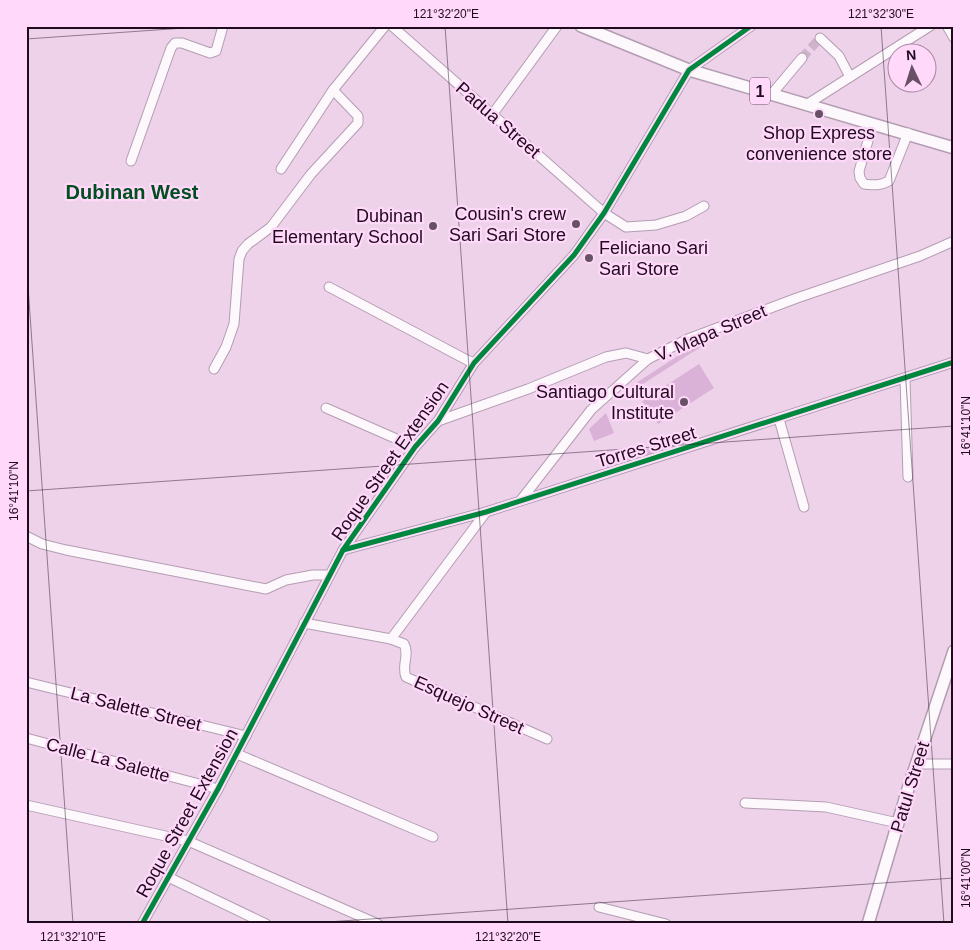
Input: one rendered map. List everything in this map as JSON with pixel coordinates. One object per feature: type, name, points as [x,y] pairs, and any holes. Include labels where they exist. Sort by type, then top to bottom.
[{"type":"main road","name":"1","points":[[581,26],[689,70],[948,146]]},
{"type":"main road","points":[[948,146],[954,138]]},
{"type":"main road","name":"Patul Street","points":[[868,924],[916,764],[953,655]]},
{"type":"street","points":[[131,161],[171,48],[175,43],[182,43],[210,53],[216,51],[223,26]]},
{"type":"street","points":[[281,169],[333,90],[384,26]]},
{"type":"street","name":"Padua Street","points":[[392,26],[604,213],[626,227],[656,225],[690,214],[704,206]]},
{"type":"street","points":[[492,115],[557,26]]},
{"type":"street","points":[[689,70],[751,26]]},
{"type":"street","points":[[806,104],[930,26]]},
{"type":"street","points":[[948,26],[954,38]]},
{"type":"street","points":[[820,38],[839,56],[850,77]]},
{"type":"street","points":[[771,95],[802,58]]},
{"type":"street","name":"Roque Street Extension","points":[[142,924],[237,754],[343,550],[415,448],[438,420],[474,363],[574,255],[604,213],[689,70]]},
{"type":"street","points":[[214,369],[226,347],[234,324],[239,259],[242,251],[248,244],[271,227],[311,174],[358,123],[358,116],[333,90]]},
{"type":"street","points":[[873,124],[859,171],[860,178],[864,184],[874,186],[889,180],[908,134]]},
{"type":"street","name":"V. Mapa Street","points":[[521,500],[591,410],[648,359],[688,340],[797,298],[920,256],[954,241]]},
{"type":"street","points":[[329,288],[474,363]]},
{"type":"street","points":[[438,420],[528,389],[606,357],[626,353],[648,359]]},
{"type":"street","name":"Torres Street","points":[[343,550],[486,512],[954,362]]},
{"type":"street","points":[[905,379],[908,477]]},
{"type":"street","points":[[326,408],[415,448]]},
{"type":"street","points":[[779,419],[804,508]]},
{"type":"street","points":[[304,623],[391,639],[486,512]]},
{"type":"street","points":[[26,536],[42,544],[66,550],[266,589],[286,580],[312,575],[329,575]]},
{"type":"street","name":"Esquejo Street","points":[[391,639],[405,646],[407,654],[404,674],[406,677],[547,739]]},
{"type":"street","name":"La Salette Street","points":[[26,682],[246,736]]},
{"type":"street","name":"Calle La Salette","points":[[26,738],[218,789]]},
{"type":"street","points":[[237,754],[433,837]]},
{"type":"street","points":[[916,764],[954,764]]},
{"type":"street","points":[[745,804],[826,807],[898,823]]},
{"type":"street","points":[[26,805],[188,842],[378,924]]},
{"type":"street","points":[[168,877],[266,924]]},
{"type":"street","points":[[599,907],[666,924]]},
{"type":"shaded area","points":[[704,339],[707,343],[635,389],[633,385]]},
{"type":"shaded area","points":[[699,364],[714,388],[658,424],[642,401]]},
{"type":"shaded area","points":[[606,413],[614,433],[594,441],[589,429]]},
{"type":"shaded area","points":[[652,447],[653,453],[603,468],[601,462]]},
{"type":"tunnel","points":[[802,58],[820,38]]},
{"type":"cycle path","points":[[142,924],[218,789],[343,550],[415,447],[438,421],[474,363],[574,255],[604,213],[689,70],[751,26]]},
{"type":"cycle path","points":[[343,550],[486,512],[954,362]]},
{"type":"place","name":"Shop Express convenience store","points":[[819,114]]},
{"type":"place","name":"Cousin's crew Sari Sari Store","points":[[576,224]]},
{"type":"place","name":"Dubinan Elementary School","points":[[433,226]]},
{"type":"place","name":"Feliciano Sari Sari Store","points":[[589,258]]},
{"type":"place","name":"Santiago Cultural Institute","points":[[684,402]]},
{"type":"district","name":"Dubinan West","points":[[132,192]]}]
